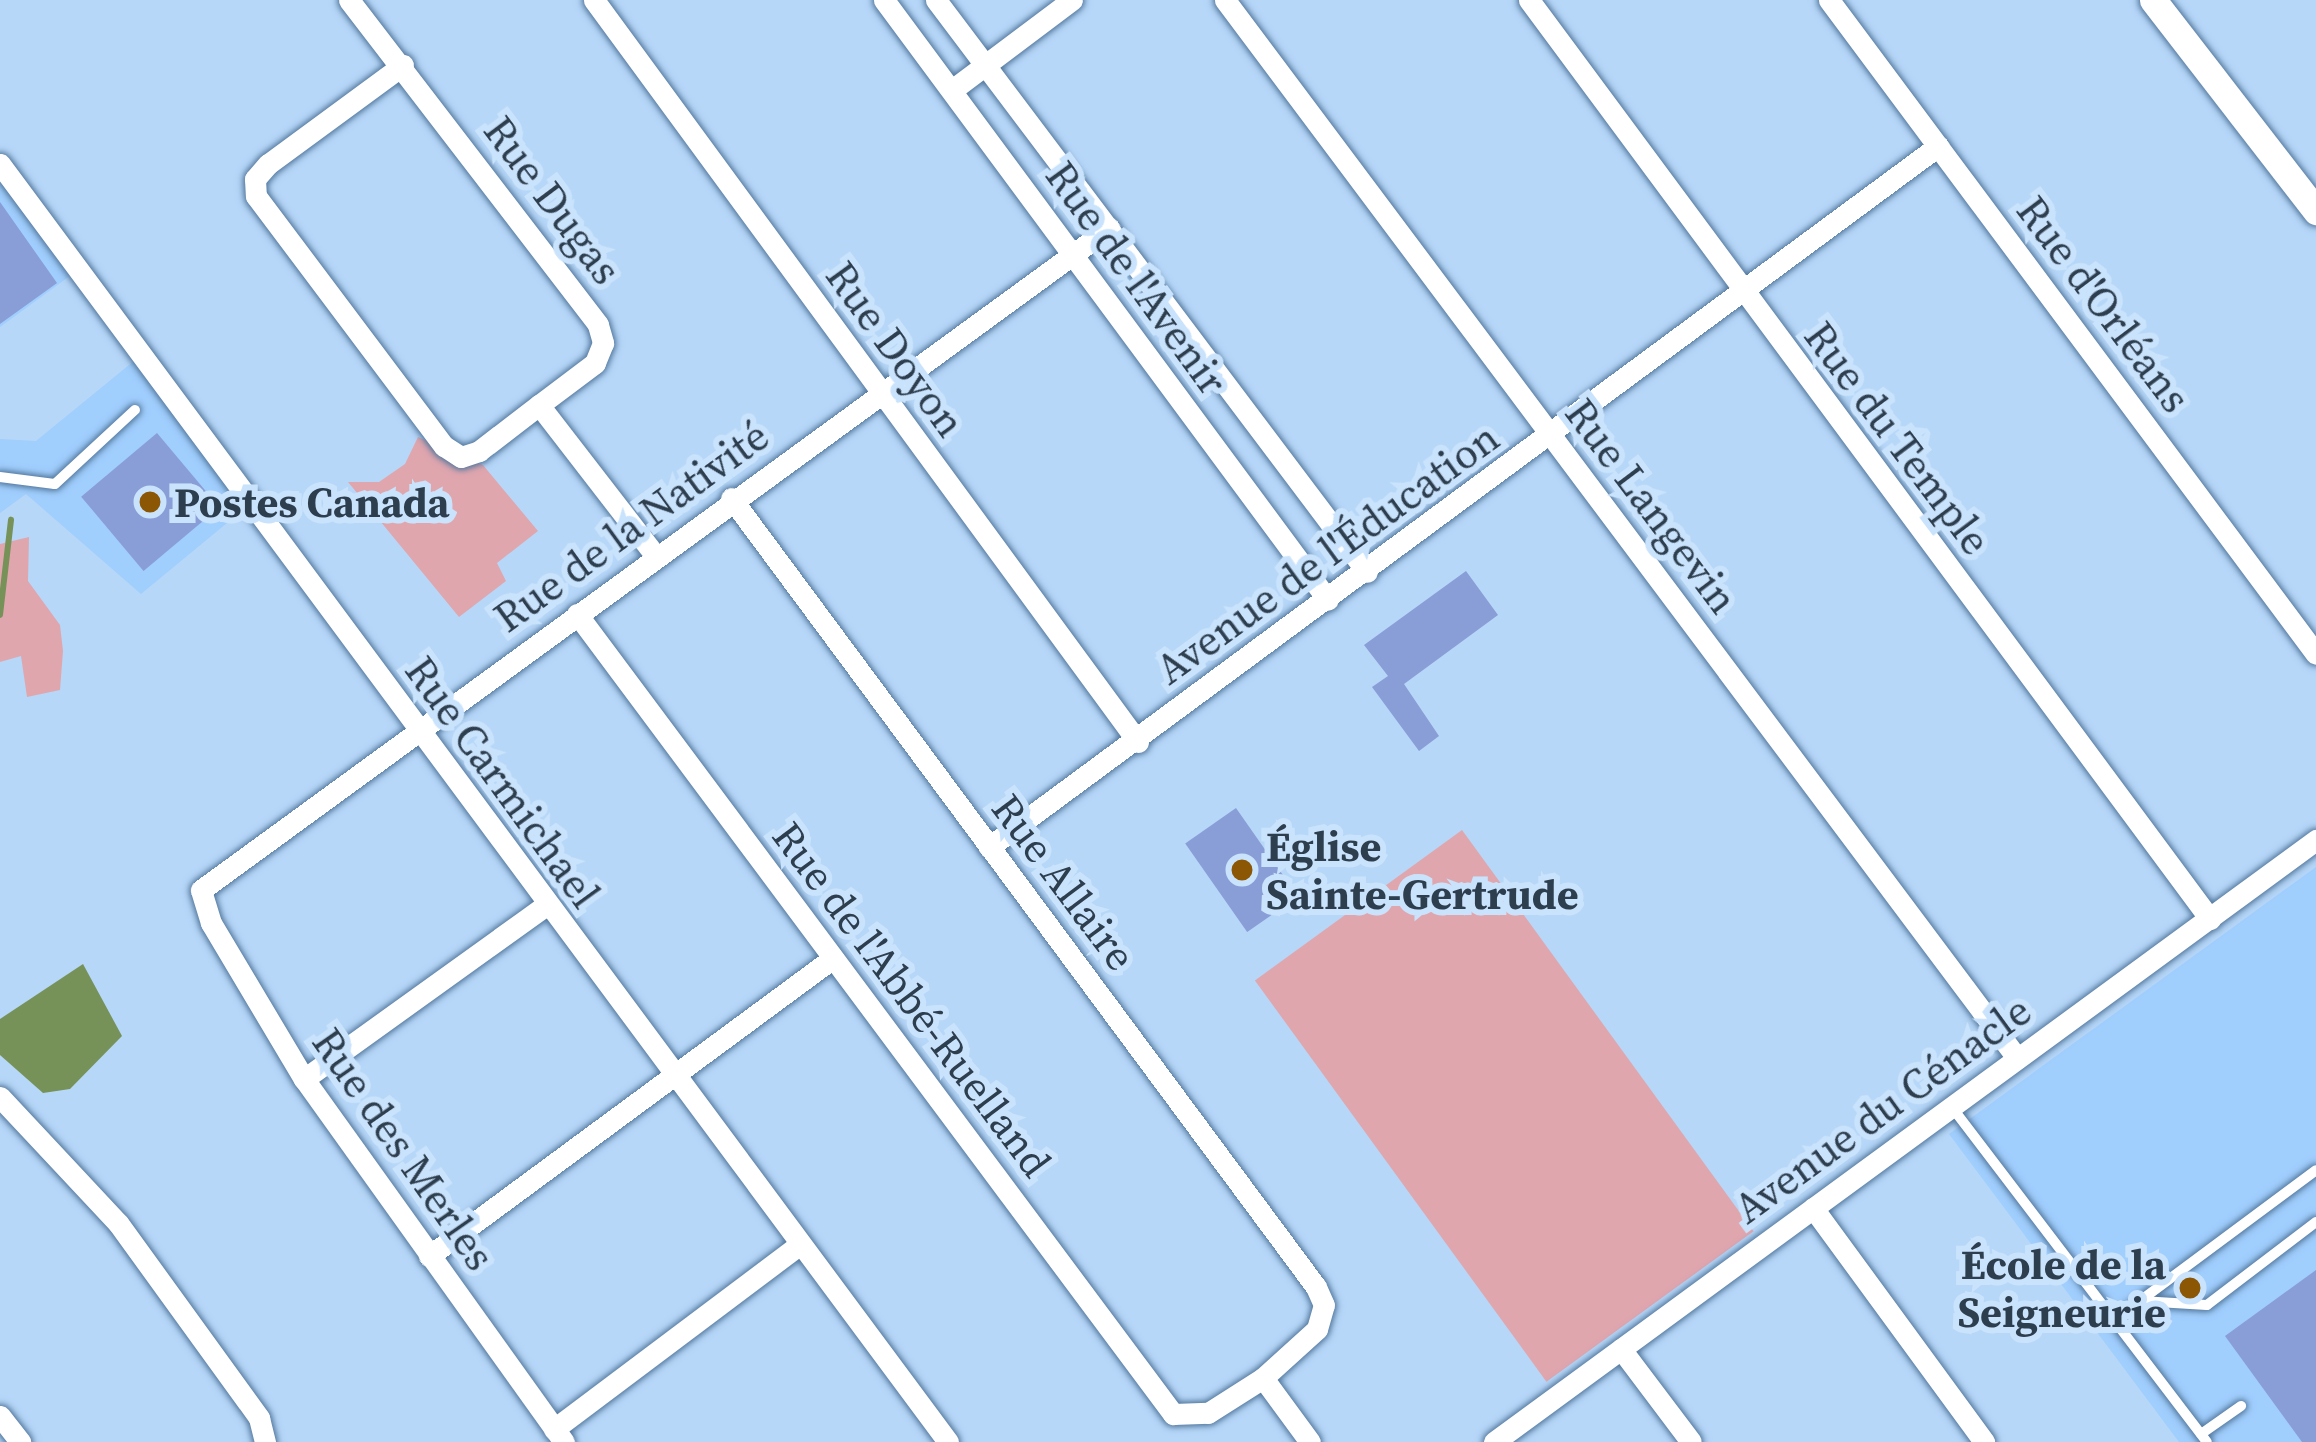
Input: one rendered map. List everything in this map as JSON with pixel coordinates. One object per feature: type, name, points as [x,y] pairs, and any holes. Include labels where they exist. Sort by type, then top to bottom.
[{"type":"street","name":"Rue Dugas","points":[[349,0],[598,325],[603,343],[596,363],[539,405]]},
{"type":"street","name":"Rue Doyon","points":[[594,0],[1138,742]]},
{"type":"street","name":"Rue de l'Avenir","points":[[884,0],[1328,600]]},
{"type":"street","name":"Rue de l'Avenir","points":[[936,0],[1367,572]]},
{"type":"street","points":[[952,90],[1072,0]]},
{"type":"street","name":"Rue Langevin","points":[[1225,0],[2017,1058]]},
{"type":"street","name":"Rue du Temple","points":[[1528,0],[1740,293],[2210,919]]},
{"type":"street","name":"Rue d'Orléans","points":[[1829,0],[2316,654]]},
{"type":"street","points":[[2153,0],[2316,211]]},
{"type":"street","points":[[403,65],[268,164],[255,179],[256,196],[444,446],[461,457],[479,451],[539,405],[655,555]]},
{"type":"street","name":"Avenue de l'Éducation","points":[[989,847],[1138,742],[1938,146]]},
{"type":"street","name":"Rue Carmichael","points":[[0,164],[669,1074],[948,1442]]},
{"type":"street","name":"Rue de la Nativité","points":[[201,890],[731,498],[1109,228]]},
{"type":"street","name":"Rue Allaire","points":[[731,498],[1316,1287],[1324,1316],[1264,1378]]},
{"type":"street","name":"Rue de l'Abbé-Ruelland","points":[[577,614],[1173,1414],[1191,1419],[1264,1378]]},
{"type":"street","name":"Avenue du Cénacle","points":[[1494,1442],[2316,840]]},
{"type":"street","name":"Rue des Merles","points":[[201,890],[211,923],[304,1079],[559,1436]]},
{"type":"street","points":[[304,1079],[546,905]]},
{"type":"street","points":[[429,1256],[669,1074],[832,958]]},
{"type":"street","points":[[0,1096],[8,1120],[118,1223],[259,1418],[265,1442]]},
{"type":"street","points":[[1813,1208],[1984,1442]]},
{"type":"street","points":[[559,1436],[799,1245]]},
{"type":"street","points":[[1621,1349],[1691,1442]]},
{"type":"street","points":[[1264,1378],[1310,1442]]},
{"type":"street","points":[[0,1416],[20,1442]]},
{"type":"lane","points":[[0,478],[55,484],[135,410]]},
{"type":"lane","points":[[1951,1106],[2204,1438],[2241,1406]]},
{"type":"lane","points":[[2116,1318],[2316,1170]]},
{"type":"lane","points":[[2141,1301],[2206,1305],[2316,1222]]},
{"type":"shaded area","points":[[0,164],[78,270],[0,327]]},
{"type":"shaded area","points":[[140,356],[250,504],[141,594],[26,494],[0,513],[0,439],[36,441]]},
{"type":"shaded area","points":[[418,437],[483,465],[538,531],[497,563],[506,581],[459,617],[348,482],[379,482],[405,464]]},
{"type":"shaded area","points":[[29,537],[28,581],[60,625],[63,651],[60,690],[27,697],[21,656],[0,662],[0,544]]},
{"type":"shaded area","points":[[1462,830],[1754,1231],[1546,1382],[1255,980]]},
{"type":"shaded area","name":"École de la Seigneurie","points":[[2316,867],[2316,1442],[2179,1442],[1949,1134]]},
{"type":"shaded area","points":[[83,964],[122,1036],[70,1089],[43,1093],[0,1055],[0,1019]]},
{"type":"building","points":[[0,202],[57,283],[0,324]]},
{"type":"building","name":"Postes Canada","points":[[157,433],[219,507],[144,571],[81,497]]},
{"type":"building","points":[[1466,571],[1498,615],[1404,684],[1439,736],[1419,751],[1372,687],[1388,676],[1364,645]]},
{"type":"building","name":"Église Sainte-Gertrude","points":[[1236,808],[1298,896],[1247,932],[1185,844]]},
{"type":"building","points":[[2316,1270],[2316,1442],[2302,1442],[2225,1336]]},
{"type":"waterway","points":[[0,615],[11,520]]},
{"type":"place","name":"Postes Canada","points":[[150,502]]},
{"type":"place","name":"Église Sainte-Gertrude","points":[[1242,870]]},
{"type":"place","name":"École de la Seigneurie","points":[[2190,1288]]}]
